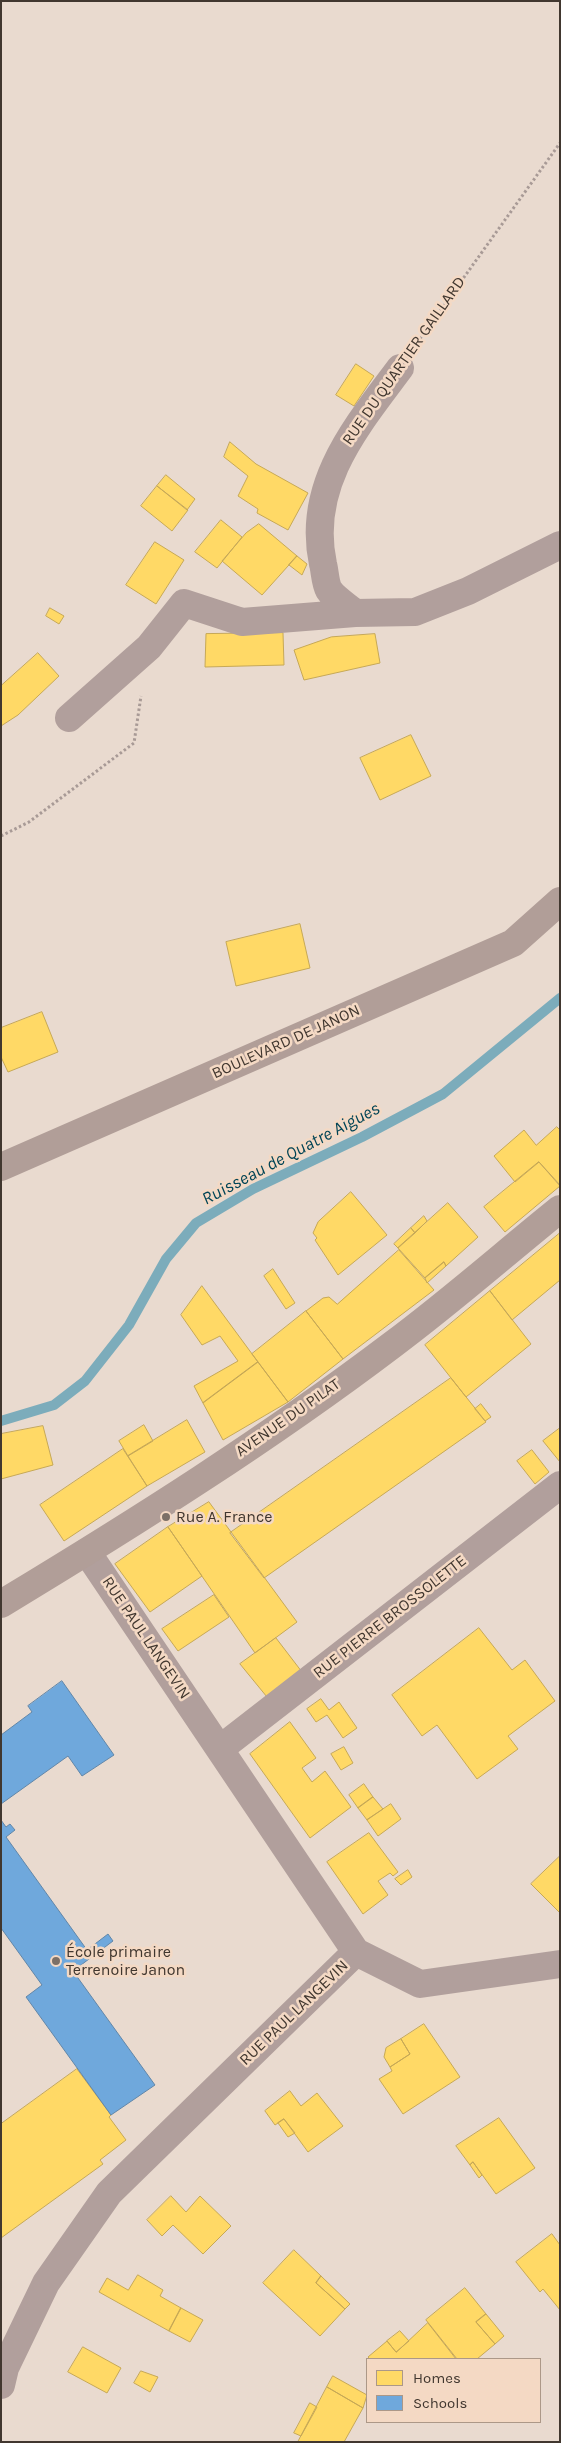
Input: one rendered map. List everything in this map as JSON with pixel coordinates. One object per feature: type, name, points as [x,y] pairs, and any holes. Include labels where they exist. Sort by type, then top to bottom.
[{"type":"main road","name":"BOULEVARD DE JANON","points":[[1,1166],[513,944],[560,901]]},
{"type":"main road","name":"AVENUE DU PILAT","points":[[1,1604],[87,1552],[257,1440],[392,1345],[560,1209]]},
{"type":"street","name":"RUE DU QUARTIER GAILLARD","points":[[355,613],[329,590],[321,552],[320,524],[324,494],[336,460],[349,437],[400,368]]},
{"type":"street","points":[[69,718],[149,647],[184,603],[242,622],[355,613],[415,612],[468,591],[560,545]]},
{"type":"street","name":"RUE PIERRE BROSSOLETTE","points":[[221,1748],[560,1485]]},
{"type":"street","name":"RUE PAUL LANGEVIN","points":[[1,2385],[5,2368],[46,2283],[109,2193],[356,1952],[221,1748],[87,1552]]},
{"type":"street","points":[[356,1952],[420,1984],[560,1964]]},
{"type":"path","name":"RUE DU QUARTIER GAILLARD","points":[[400,368],[560,143]]},
{"type":"path","points":[[1,836],[29,822],[134,744],[141,695]]},
{"type":"building: Homes","points":[[356,364],[374,376],[354,406],[336,395]]},
{"type":"building: Homes","points":[[230,442],[256,464],[308,493],[288,530],[257,513],[258,509],[238,496],[248,476],[224,457]]},
{"type":"building: Homes","points":[[166,475],[195,499],[187,510],[157,486]]},
{"type":"building: Homes","points":[[157,486],[188,510],[172,531],[141,506]]},
{"type":"building: Homes","points":[[221,520],[242,537],[217,568],[195,552]]},
{"type":"building: Homes","points":[[259,524],[297,556],[262,595],[222,561],[246,533]]},
{"type":"building: Homes","points":[[155,542],[184,560],[156,604],[126,585]]},
{"type":"building: Homes","points":[[297,556],[307,564],[302,575],[289,565]]},
{"type":"building: Homes","points":[[50,608],[64,616],[59,624],[46,616]]},
{"type":"building: Homes","points":[[283,633],[284,665],[205,667],[206,634]]},
{"type":"building: Homes","points":[[375,634],[380,663],[304,680],[294,650],[331,637]]},
{"type":"building: Homes","points":[[38,653],[59,676],[18,715],[1,726],[1,686]]},
{"type":"building: Homes","points":[[411,735],[431,776],[380,800],[360,758]]},
{"type":"building: Homes","points":[[300,924],[310,968],[236,986],[226,942]]},
{"type":"building: Homes","points":[[42,1012],[58,1052],[8,1072],[1,1057],[1,1028]]},
{"type":"building: Homes","points":[[557,1127],[560,1130],[560,1185],[539,1162],[515,1182],[494,1156],[524,1130],[536,1145]]},
{"type":"building: Homes","points":[[539,1162],[560,1186],[505,1232],[484,1207]]},
{"type":"building: Homes","points":[[351,1192],[387,1235],[338,1275],[315,1240],[317,1238],[313,1233],[318,1222]]},
{"type":"building: Homes","points":[[448,1203],[478,1237],[446,1266],[444,1262],[425,1278],[398,1248]]},
{"type":"building: Homes","points":[[424,1216],[427,1221],[415,1233],[411,1228]]},
{"type":"building: Homes","points":[[411,1228],[415,1233],[398,1248],[394,1244]]},
{"type":"building: Homes","points":[[560,1233],[560,1280],[512,1320],[490,1291]]},
{"type":"building: Homes","points":[[399,1250],[434,1290],[343,1359],[306,1311],[323,1298],[329,1297],[337,1304]]},
{"type":"building: Homes","points":[[444,1262],[446,1266],[427,1283],[425,1278]]},
{"type":"building: Homes","points":[[273,1269],[295,1303],[286,1309],[264,1276]]},
{"type":"building: Homes","points":[[202,1286],[258,1362],[203,1403],[194,1386],[238,1361],[220,1336],[202,1345],[181,1315]]},
{"type":"building: Homes","points":[[490,1291],[531,1344],[466,1397],[425,1345]]},
{"type":"building: Homes","points":[[306,1311],[343,1359],[288,1402],[252,1354]]},
{"type":"building: Homes","points":[[258,1362],[288,1402],[223,1440],[203,1403]]},
{"type":"building: Homes","points":[[451,1378],[486,1422],[264,1578],[230,1533]]},
{"type":"building: Homes","points":[[481,1404],[491,1417],[485,1421],[475,1409]]},
{"type":"building: Homes","points":[[187,1420],[205,1452],[147,1486],[128,1456]]},
{"type":"building: Homes","points":[[144,1425],[153,1441],[128,1456],[119,1441]]},
{"type":"building: Homes","points":[[43,1426],[53,1465],[1,1479],[1,1434]]},
{"type":"building: Homes","points":[[560,1428],[560,1462],[543,1441]]},
{"type":"building: Homes","points":[[123,1449],[147,1486],[64,1541],[40,1505]]},
{"type":"building: Homes","points":[[532,1450],[549,1472],[535,1484],[517,1461]]},
{"type":"building: Homes","points":[[209,1502],[297,1622],[255,1653],[168,1527]]},
{"type":"building: Homes","points":[[168,1527],[202,1576],[150,1612],[115,1564]]},
{"type":"building: Homes","points":[[214,1595],[229,1617],[178,1651],[162,1629]]},
{"type":"building: Homes","points":[[479,1628],[512,1670],[525,1660],[555,1701],[508,1736],[518,1749],[477,1779],[437,1725],[422,1736],[392,1695]]},
{"type":"building: Homes","points":[[276,1638],[302,1672],[267,1697],[240,1664]]},
{"type":"building: Homes","points":[[321,1699],[329,1710],[339,1702],[357,1728],[343,1738],[327,1715],[316,1722],[307,1709]]},
{"type":"building: Homes","points":[[290,1722],[316,1758],[302,1768],[312,1782],[325,1771],[351,1807],[310,1838],[250,1754]]},
{"type":"building: Homes","points":[[344,1747],[353,1763],[341,1770],[331,1754]]},
{"type":"building: Homes","points":[[364,1784],[373,1797],[358,1808],[349,1795]]},
{"type":"building: Homes","points":[[373,1797],[383,1809],[367,1820],[358,1808]]},
{"type":"building: Homes","points":[[391,1804],[401,1819],[378,1836],[367,1820]]},
{"type":"building: Homes","points":[[369,1833],[398,1872],[393,1876],[390,1873],[378,1881],[388,1895],[363,1914],[327,1862]]},
{"type":"building: Homes","points":[[560,1856],[560,1913],[531,1884]]},
{"type":"building: Homes","points":[[408,1870],[412,1877],[401,1885],[395,1879]]},
{"type":"building: Homes","points":[[424,2024],[460,2077],[403,2114],[379,2079],[392,2071],[390,2067],[410,2054],[401,2039]]},
{"type":"building: Homes","points":[[401,2039],[410,2054],[390,2067],[384,2057],[386,2048]]},
{"type":"building: Homes","points":[[77,2069],[111,2115],[109,2117],[126,2140],[100,2160],[103,2164],[1,2238],[1,2124]]},
{"type":"building: Homes","points":[[290,2091],[301,2106],[317,2093],[343,2126],[308,2152],[284,2119],[275,2125],[265,2111]]},
{"type":"building: Homes","points":[[499,2118],[535,2168],[496,2194],[473,2162],[470,2165],[456,2146]]},
{"type":"building: Homes","points":[[284,2119],[295,2133],[288,2137],[278,2123]]},
{"type":"building: Homes","points":[[473,2162],[482,2175],[479,2178],[470,2165]]},
{"type":"building: Homes","points":[[171,2196],[186,2212],[200,2196],[231,2226],[203,2254],[173,2225],[162,2236],[147,2220]]},
{"type":"building: Homes","points":[[552,2234],[560,2245],[560,2310],[543,2289],[540,2292],[516,2262]]},
{"type":"building: Homes","points":[[294,2250],[321,2276],[316,2283],[345,2309],[320,2336],[263,2283]]},
{"type":"building: Homes","points":[[138,2275],[163,2290],[160,2296],[181,2308],[169,2331],[99,2292],[107,2278],[128,2290]]},
{"type":"building: Homes","points":[[321,2276],[350,2304],[345,2309],[316,2283]]},
{"type":"building: Homes","points":[[465,2288],[486,2314],[476,2322],[495,2344],[478,2358],[456,2358],[426,2320]]},
{"type":"building: Homes","points":[[181,2308],[203,2320],[190,2342],[169,2331]]},
{"type":"building: Homes","points":[[486,2314],[504,2336],[495,2344],[476,2322]]},
{"type":"building: Homes","points":[[428,2323],[455,2358],[368,2357],[387,2341],[396,2352]]},
{"type":"building: Homes","points":[[400,2331],[409,2341],[396,2352],[387,2341]]},
{"type":"building: Homes","points":[[83,2347],[121,2368],[107,2393],[68,2372]]},
{"type":"building: Homes","points":[[141,2371],[158,2377],[150,2392],[134,2383]]},
{"type":"building: Homes","points":[[333,2376],[366,2394],[363,2408],[327,2387]]},
{"type":"building: Homes","points":[[327,2387],[363,2408],[344,2442],[298,2442]]},
{"type":"building: Homes","points":[[310,2403],[317,2407],[301,2436],[294,2433]]},
{"type":"building: Schools","points":[[62,1681],[114,1755],[82,1776],[68,1756],[1,1804],[1,1735],[32,1712],[28,1706]]},
{"type":"building: Schools","name":"École primaire Terrenoire Janon","points":[[1,1820],[6,1827],[10,1824],[15,1830],[6,1837],[87,1950],[108,1934],[113,1941],[73,1971],[155,2085],[111,2115],[26,1997],[42,1985],[1,1928]]},
{"type":"waterway","name":"Ruisseau de Quatre Aigues","points":[[1,1421],[54,1405],[85,1381],[129,1325],[166,1259],[196,1223],[253,1189],[362,1137],[443,1094],[560,998]]},
{"type":"place","name":"Rue A. France","points":[[166,1517]]},
{"type":"place","name":"École primaire Terrenoire Janon","points":[[56,1961]]}]
